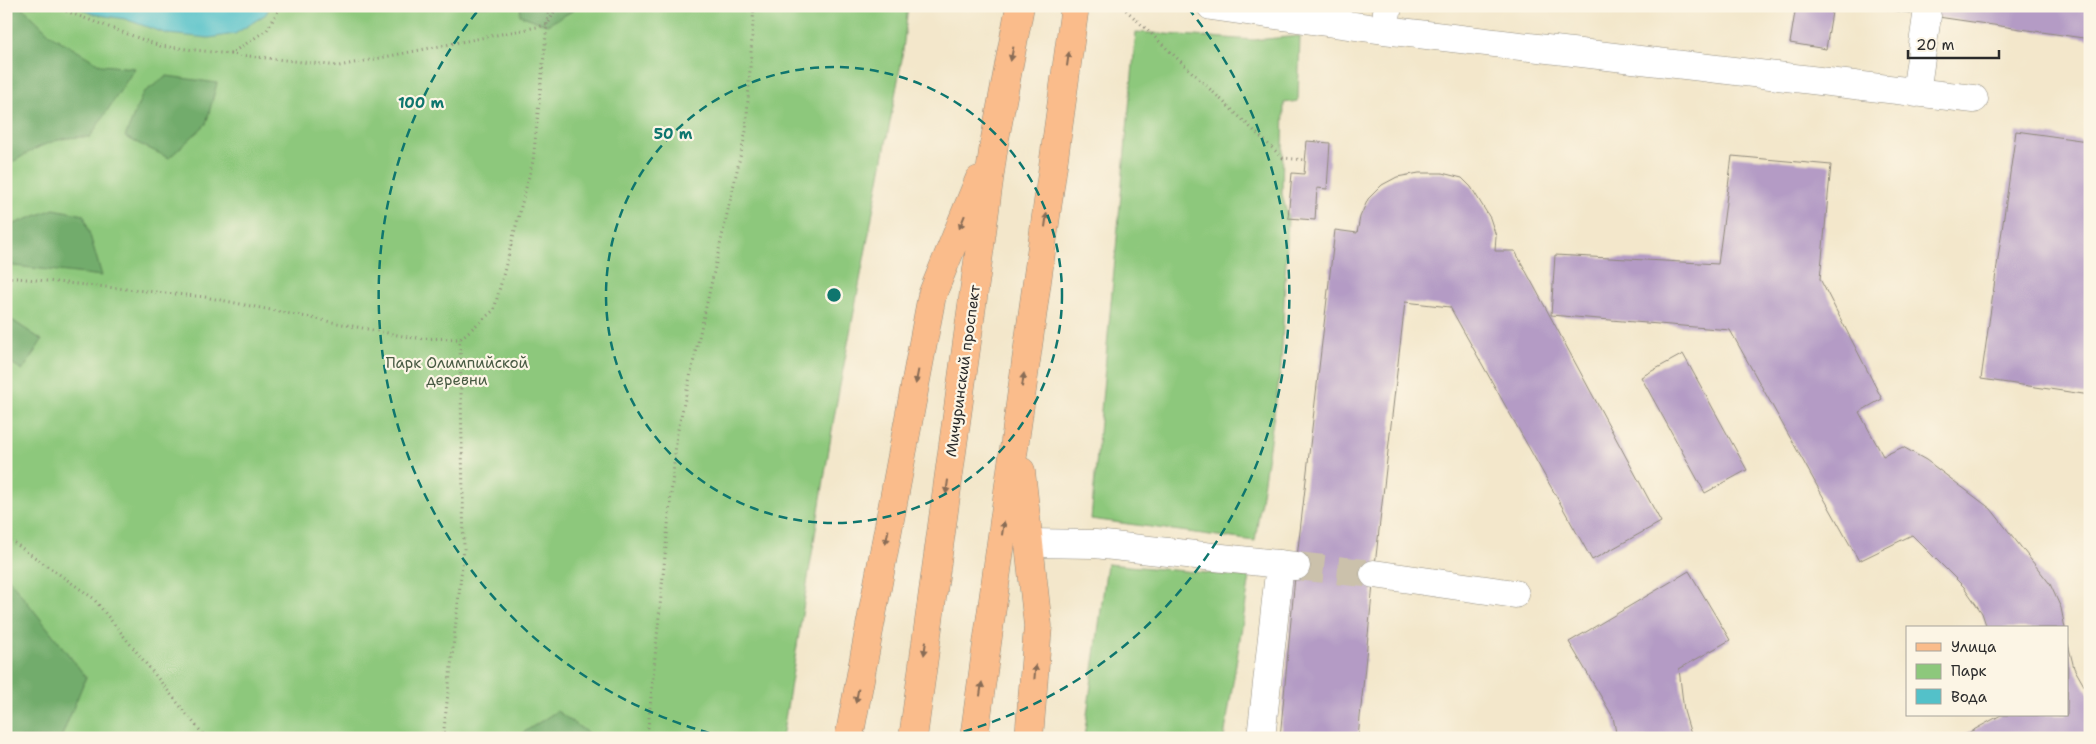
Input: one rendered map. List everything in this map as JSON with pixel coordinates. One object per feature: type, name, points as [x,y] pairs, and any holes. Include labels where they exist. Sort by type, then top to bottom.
[{"type":"main road","name":"Мичуринский проспект","points":[[913,738],[994,144],[1020,6]]},
{"type":"main road","points":[[974,738],[1076,6]]},
{"type":"main road","points":[[849,738],[932,295],[994,144]]},
{"type":"main road","points":[[1016,429],[1038,626],[1029,738]]},
{"type":"lane","points":[[1211,6],[1386,18],[1916,93],[1974,99]]},
{"type":"lane","points":[[1916,93],[1927,16]]},
{"type":"lane","points":[[1029,543],[1095,544],[1288,565],[1261,738]]},
{"type":"lane","points":[[1374,574],[1515,594]]},
{"type":"path","points":[[52,6],[160,46],[339,66],[547,25]]},
{"type":"path","points":[[230,54],[267,30],[281,6]]},
{"type":"path","points":[[6,277],[205,297],[413,338],[460,338],[494,310],[533,161],[549,6]]},
{"type":"path","points":[[547,25],[557,6]]},
{"type":"path","points":[[647,738],[677,434],[746,131],[754,6]]},
{"type":"path","points":[[1126,10],[1284,158],[1306,160]]},
{"type":"path","points":[[443,738],[464,549],[460,338]]},
{"type":"path","points":[[6,537],[93,598],[206,738]]},
{"type":"green space","name":"Парк Олимпийской деревни","points":[[6,6],[908,6],[902,59],[835,412],[782,738],[6,738]]},
{"type":"green space","points":[[6,6],[21,6],[52,36],[101,65],[135,68],[90,137],[66,138],[46,144],[6,166]]},
{"type":"green space","points":[[521,6],[575,6],[574,10],[547,25],[520,15]]},
{"type":"green space","points":[[1136,32],[1254,40],[1300,36],[1298,101],[1284,103],[1282,194],[1288,218],[1281,367],[1255,541],[1091,519]]},
{"type":"green space","points":[[167,76],[217,83],[206,124],[169,158],[125,137],[143,93]]},
{"type":"green space","points":[[54,209],[84,215],[102,276],[6,265],[6,236],[14,224]]},
{"type":"green space","points":[[6,316],[42,340],[23,370],[6,360]]},
{"type":"green space","points":[[1107,564],[1250,577],[1224,738],[1084,738]]},
{"type":"green space","points":[[6,575],[86,677],[61,738],[6,738]]},
{"type":"green space","points":[[557,711],[595,738],[515,738]]},
{"type":"water","points":[[75,6],[270,6],[266,14],[235,34],[209,38],[167,34],[125,19],[93,14]]},
{"type":"building","points":[[1796,6],[1833,6],[1826,49],[1790,43]]},
{"type":"building","points":[[2090,6],[2090,39],[1869,7]]},
{"type":"building","points":[[2016,131],[2087,141],[2090,132],[2090,395],[1981,379]]},
{"type":"building","points":[[1307,141],[1330,143],[1327,189],[1317,188],[1315,220],[1288,218],[1292,173],[1304,174]]},
{"type":"building","points":[[1732,156],[1831,165],[1820,279],[1882,399],[1859,412],[1883,456],[1903,447],[1926,460],[1991,509],[2050,584],[2061,608],[2065,626],[1986,626],[1982,613],[1964,587],[1912,535],[1859,561],[1730,330],[1551,315],[1555,255],[1718,264]]},
{"type":"building","points":[[1419,173],[1442,173],[1462,178],[1471,187],[1490,218],[1496,236],[1495,251],[1515,251],[1661,522],[1592,560],[1450,307],[1405,302],[1374,574],[1358,738],[1280,738],[1296,566],[1335,230],[1357,233],[1360,217],[1368,199],[1382,185],[1397,177]]},
{"type":"building","points":[[1683,354],[1747,470],[1705,493],[1641,377]]},
{"type":"building","points":[[1689,571],[1730,640],[1679,669],[1684,711],[1692,738],[1617,738],[1613,717],[1569,642]]},
{"type":"building","points":[[2068,644],[2074,668],[2090,696],[2090,738],[1959,738],[1999,716],[2068,716]]},
{"type":"tunnel","points":[[1296,566],[1374,574]]}]
